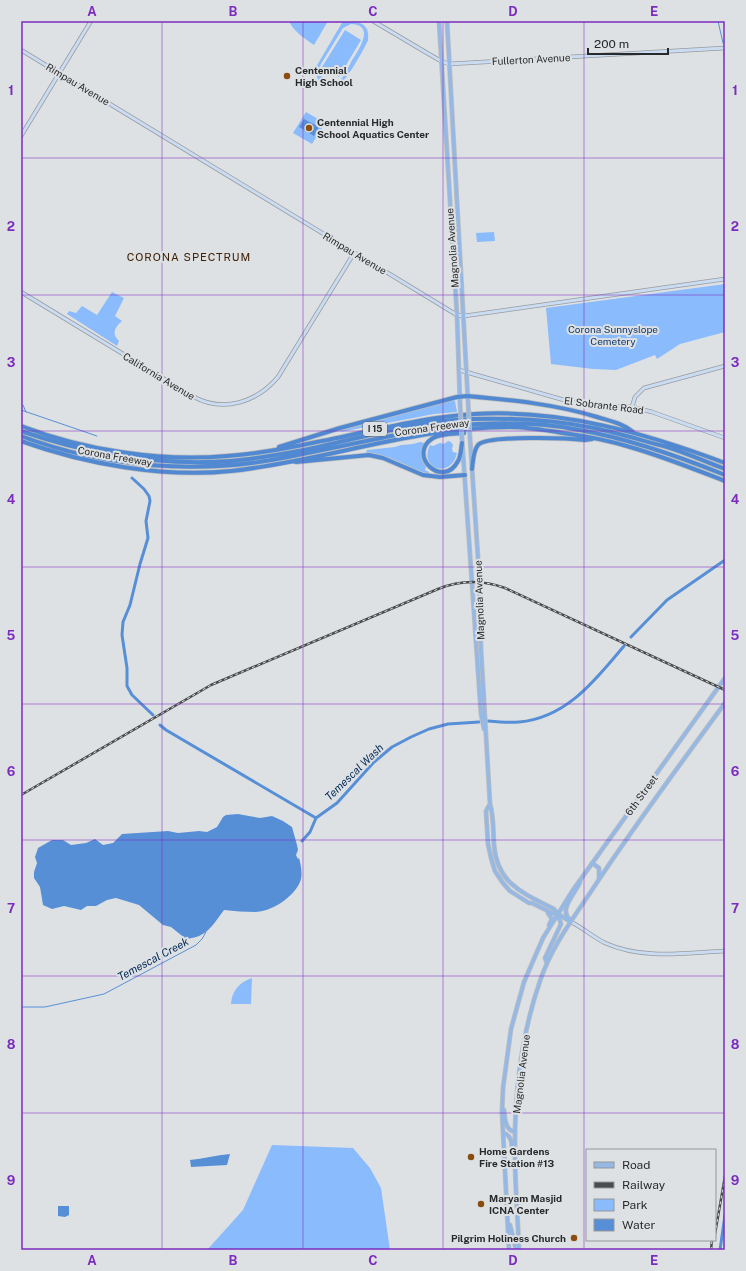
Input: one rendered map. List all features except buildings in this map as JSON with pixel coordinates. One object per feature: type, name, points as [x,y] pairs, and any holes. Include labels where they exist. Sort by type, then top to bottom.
[{"type":"highway","points":[[270,451],[289,443],[340,428],[467,396],[540,404],[575,411],[625,426],[635,433]]},
{"type":"highway","name":"Corona Freeway","points":[[21,426],[43,434],[91,447],[154,456],[196,457],[226,456],[270,451],[431,418],[477,414],[515,414],[555,417],[593,423],[635,433],[725,463]]},
{"type":"highway","points":[[21,431],[63,444],[129,457],[184,462],[218,462],[249,459],[310,448],[436,422],[482,419],[528,419],[578,425],[622,434],[725,473]]},
{"type":"highway","points":[[21,436],[45,445],[80,454],[133,464],[189,467],[223,466],[281,458],[431,428],[484,424],[532,424],[605,435],[661,449],[725,473]]},
{"type":"highway","name":"Corona Freeway","points":[[21,441],[50,451],[93,462],[175,472],[230,471],[286,462],[434,432],[511,427],[597,438],[630,447],[725,481]]},
{"type":"highway","points":[[462,441],[458,460],[454,467],[448,471],[440,472],[433,470],[424,460],[423,453],[425,448],[434,438],[443,435],[479,431],[486,428]]},
{"type":"highway","points":[[472,469],[474,453],[478,445],[491,440],[538,438],[585,440],[597,438]]},
{"type":"highway","points":[[50,451],[80,454]]},
{"type":"highway","points":[[286,462],[305,462],[368,455],[383,458],[423,475],[440,477],[465,475]]},
{"type":"highway","points":[[154,456],[184,462]]},
{"type":"main road","points":[[21,136],[91,21]]},
{"type":"main road","name":"Fullerton Avenue","points":[[373,21],[441,61],[449,64],[725,48]]},
{"type":"main road","name":"Magnolia Avenue","points":[[439,21],[457,315],[458,370],[471,582],[485,729],[495,858],[503,875],[514,887],[554,909],[558,914],[571,922],[558,940],[547,963],[534,1001],[525,1037],[518,1089],[515,1132],[519,1250]]},
{"type":"main road","name":"Magnolia Avenue","points":[[447,21],[464,316],[467,396],[479,573],[483,714]]},
{"type":"main road","name":"Rimpau Avenue","points":[[21,50],[457,315],[464,316],[725,279]]},
{"type":"main road","points":[[444,115],[452,114]]},
{"type":"main road","points":[[446,154],[454,154]]},
{"type":"main road","name":"California Avenue","points":[[21,292],[194,398],[213,404],[228,405],[243,402],[260,394],[271,386],[354,253]]},
{"type":"main road","points":[[453,260],[460,259]]},
{"type":"main road","points":[[632,407],[635,398],[644,388],[725,366]]},
{"type":"main road","name":"El Sobrante Road","points":[[458,370],[466,371],[571,402],[632,407],[652,412],[725,438]]},
{"type":"main road","points":[[465,475],[472,469]]},
{"type":"main road","name":"6th Street","points":[[558,914],[582,877],[724,681]]},
{"type":"main road","name":"6th Street","points":[[571,922],[631,832],[724,703]]},
{"type":"main road","name":"Magnolia Avenue","points":[[490,804],[486,811],[488,844],[493,866],[499,877],[510,891],[529,903],[558,914]]},
{"type":"main road","points":[[592,863],[599,868],[600,874],[598,881]]},
{"type":"main road","points":[[582,877],[578,888],[565,910],[566,916],[571,922],[605,943],[639,953],[662,954],[725,950]]},
{"type":"main road","points":[[529,903],[551,916],[551,921],[543,938]]},
{"type":"main road","points":[[547,963],[545,958],[561,924],[558,914]]},
{"type":"main road","name":"Magnolia Avenue","points":[[510,1250],[502,1102],[507,1048],[514,1013],[524,982],[543,938],[558,914]]},
{"type":"main road","points":[[502,1102],[507,1127],[510,1131],[515,1132]]},
{"type":"main road","points":[[504,1133],[510,1137],[515,1166]]},
{"type":"main road","points":[[507,1214],[516,1250]]},
{"type":"green space","points":[[289,21],[328,21],[314,45],[296,32]]},
{"type":"green space","points":[[343,21],[358,22],[365,26],[367,29],[368,40],[356,63],[341,83],[332,86],[322,84],[317,76],[316,67]],"holes":[[[351,24],[359,26],[363,29],[363,40],[346,72],[339,81],[332,83],[327,82],[320,75],[319,69],[321,64],[343,28]]]},
{"type":"green space","points":[[345,30],[361,40],[339,77],[322,67]]},
{"type":"green space","name":"Centennial High School Aquatics Center","points":[[306,112],[325,123],[312,144],[293,133]]},
{"type":"green space","points":[[494,232],[495,241],[477,242],[476,233]]},
{"type":"green space","name":"Corona Sunnyslope Cemetery","points":[[725,284],[725,332],[680,344],[657,359],[655,355],[616,370],[551,364],[546,308]]},
{"type":"green space","points":[[112,292],[124,298],[115,316],[122,321],[117,326],[115,331],[115,336],[119,341],[117,346],[67,314],[69,311],[76,313],[82,306],[97,315]]},
{"type":"green space","points":[[453,400],[455,401],[457,412],[434,414],[340,432],[342,430]]},
{"type":"green space","points":[[448,441],[453,445],[453,452],[457,453],[454,461],[449,467],[443,469],[437,468],[428,460],[427,453],[430,445],[433,446],[440,443],[444,444]]},
{"type":"green space","points":[[420,442],[425,443],[422,455],[426,467],[425,470],[429,472],[429,474],[382,455],[366,453],[367,450],[395,447]]},
{"type":"green space","points":[[252,978],[251,1004],[231,1004],[237,987]]},
{"type":"green space","points":[[272,1145],[353,1148],[370,1168],[381,1188],[390,1250],[207,1250],[243,1210]]},
{"type":"water","points":[[304,119],[319,127],[314,136],[299,127]]},
{"type":"water","points":[[238,814],[260,818],[272,816],[292,827],[298,850],[296,855],[298,859],[299,858],[301,867],[301,880],[293,893],[275,906],[255,912],[224,910],[208,930],[199,936],[186,939],[171,927],[163,925],[139,905],[116,898],[107,900],[96,906],[87,906],[81,910],[64,906],[52,909],[43,905],[40,887],[34,878],[37,863],[35,857],[38,848],[52,840],[63,840],[71,845],[86,843],[95,839],[103,845],[113,843],[122,834],[168,831],[178,833],[199,831],[207,832],[217,827],[226,815]]},
{"type":"water","points":[[230,1154],[227,1165],[191,1167],[190,1160]]},
{"type":"water","points":[[58,1206],[69,1206],[69,1215],[65,1217],[58,1216]]},
{"type":"waterway","points":[[718,21],[723,43]]},
{"type":"waterway","points":[[724,53],[725,67]]},
{"type":"waterway","points":[[23,405],[26,412]]},
{"type":"waterway","points":[[21,410],[97,436]]},
{"type":"waterway","points":[[132,478],[149,496],[150,501],[146,521],[148,538],[130,605],[123,622],[122,635],[127,668],[127,686],[132,695],[153,715]]},
{"type":"waterway","name":"Temescal Wash","points":[[631,637],[667,600],[725,560]]},
{"type":"waterway","name":"Temescal Wash","points":[[488,721],[519,722],[536,719],[552,713],[579,695],[603,671],[624,646]]},
{"type":"waterway","name":"Temescal Wash","points":[[302,841],[310,832],[316,818],[337,803],[374,762],[392,747],[429,729],[448,724],[479,722]]},
{"type":"waterway","points":[[160,725],[166,730],[316,818]]},
{"type":"waterway","name":"Temescal Creek","points":[[21,1007],[45,1007],[104,994],[196,945],[206,932]]},
{"type":"waterway","points":[[720,1250],[725,1215]]},
{"type":"railway","points":[[21,795],[211,685],[438,589],[455,584],[480,582],[505,588],[725,690]]},
{"type":"railway","points":[[716,1228],[725,1176]]},
{"type":"railway","points":[[711,1250],[712,1241]]},
{"type":"place","name":"Centennial High School","points":[[287,76]]},
{"type":"place","name":"Centennial High School Aquatics Center","points":[[309,128]]},
{"type":"place","name":"Home Gardens Fire Station #13","points":[[471,1157]]},
{"type":"place","name":"Maryam Masjid ICNA Center","points":[[481,1204]]},
{"type":"place","name":"Pilgrim Holiness Church","points":[[574,1238]]},
{"type":"district","name":"CORONA SPECTRUM","points":[[189,257]]}]
